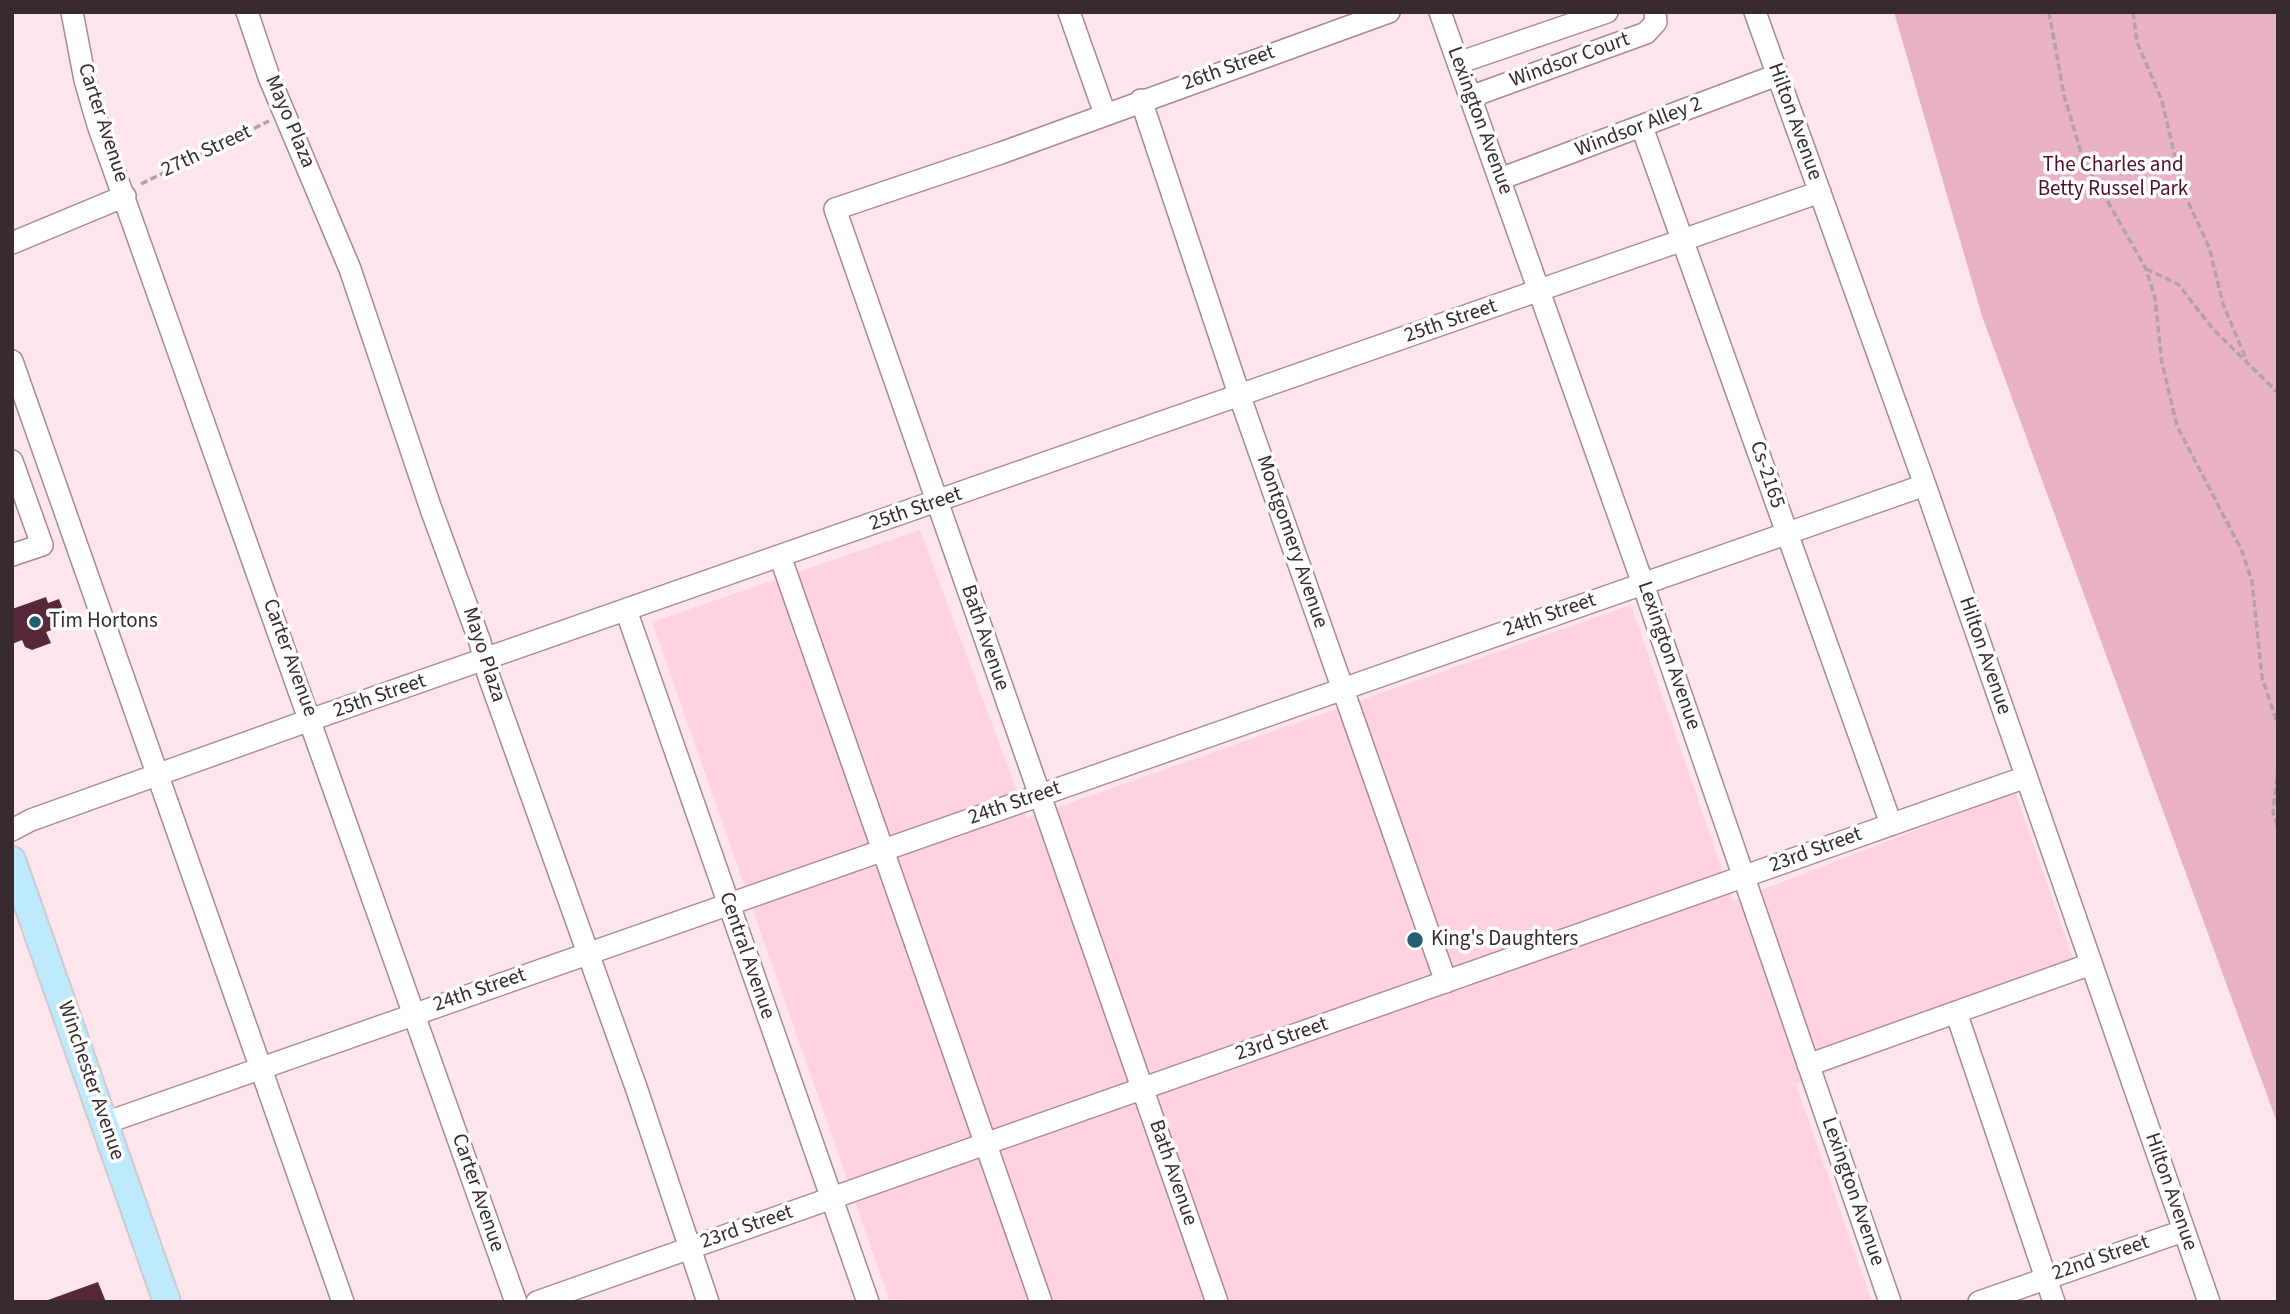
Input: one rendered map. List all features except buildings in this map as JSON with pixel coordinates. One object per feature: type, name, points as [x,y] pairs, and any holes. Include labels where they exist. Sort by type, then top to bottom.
[{"type":"main road","name":"Winchester Avenue","points":[[12,860],[167,1302]]},
{"type":"street","name":"Carter Avenue","points":[[72,12],[85,80],[516,1302]]},
{"type":"street","name":"Mayo Plaza","points":[[247,12],[281,106],[341,245],[589,952],[708,1302]]},
{"type":"street","points":[[1069,12],[1105,114]]},
{"type":"street","name":"26th Street","points":[[1070,127],[1389,12]]},
{"type":"street","name":"Lexington Avenue","points":[[1440,12],[1643,584],[1890,1302]]},
{"type":"street","name":"Windsor Court","points":[[1470,97],[1646,33],[1656,22],[1655,12]]},
{"type":"street","name":"Hilton Avenue","points":[[1755,12],[1925,485],[2208,1302]]},
{"type":"street","points":[[1599,15],[1601,51]]},
{"type":"street","name":"Windsor Court","points":[[1458,63],[1599,15]]},
{"type":"street","points":[[1535,35],[1548,69]]},
{"type":"street","name":"Windsor Alley 2","points":[[1500,179],[1777,75]]},
{"type":"street","name":"Montgomery Avenue","points":[[1141,100],[1240,397],[1446,982]]},
{"type":"street","name":"Bath Avenue","points":[[1070,127],[835,209],[1217,1302]]},
{"type":"street","name":"Cs-2165","points":[[1642,127],[1891,824]]},
{"type":"street","name":"25th Street","points":[[12,830],[31,820],[310,720],[937,503],[1820,192]]},
{"type":"street","points":[[12,243],[125,196]]},
{"type":"street","points":[[12,361],[343,1302]]},
{"type":"street","points":[[12,461],[42,545],[12,555]]},
{"type":"street","name":"24th Street","points":[[105,1124],[1925,485]]},
{"type":"street","points":[[780,556],[1041,1302]]},
{"type":"street","name":"Central Avenue","points":[[626,610],[868,1302]]},
{"type":"street","name":"23rd Street","points":[[537,1302],[2026,776]]},
{"type":"street","points":[[1808,1065],[2091,964]]},
{"type":"street","points":[[1956,1012],[2054,1302]]},
{"type":"street","name":"22nd Street","points":[[1979,1302],[2183,1231]]},
{"type":"path","points":[[2049,12],[2064,95],[2082,156],[2146,269],[2155,298],[2162,363],[2177,426],[2242,551],[2252,582],[2262,677],[2278,726]]},
{"type":"path","points":[[2133,12],[2137,42],[2162,101],[2183,191],[2210,247],[2217,285],[2247,361]]},
{"type":"path","name":"27th Street","points":[[125,196],[166,170],[260,127],[281,106]]},
{"type":"path","points":[[2146,269],[2178,284],[2213,329],[2247,361],[2266,385],[2278,393]]},
{"type":"path","points":[[2278,766],[2273,811],[2278,828]]},
{"type":"shaded area","name":"King's Daughters","points":[[920,530],[1027,818],[1631,605],[1733,901],[2015,792],[2080,978],[1796,1084],[1872,1302],[890,1302],[652,622]]},
{"type":"green space","name":"The Charles and Betty Russel Park","points":[[1894,12],[2278,12],[2278,1125],[1982,316]]},
{"type":"place","name":"Tim Hortons","points":[[35,622]]},
{"type":"place","name":"King's Daughters","points":[[1415,940]]}]
